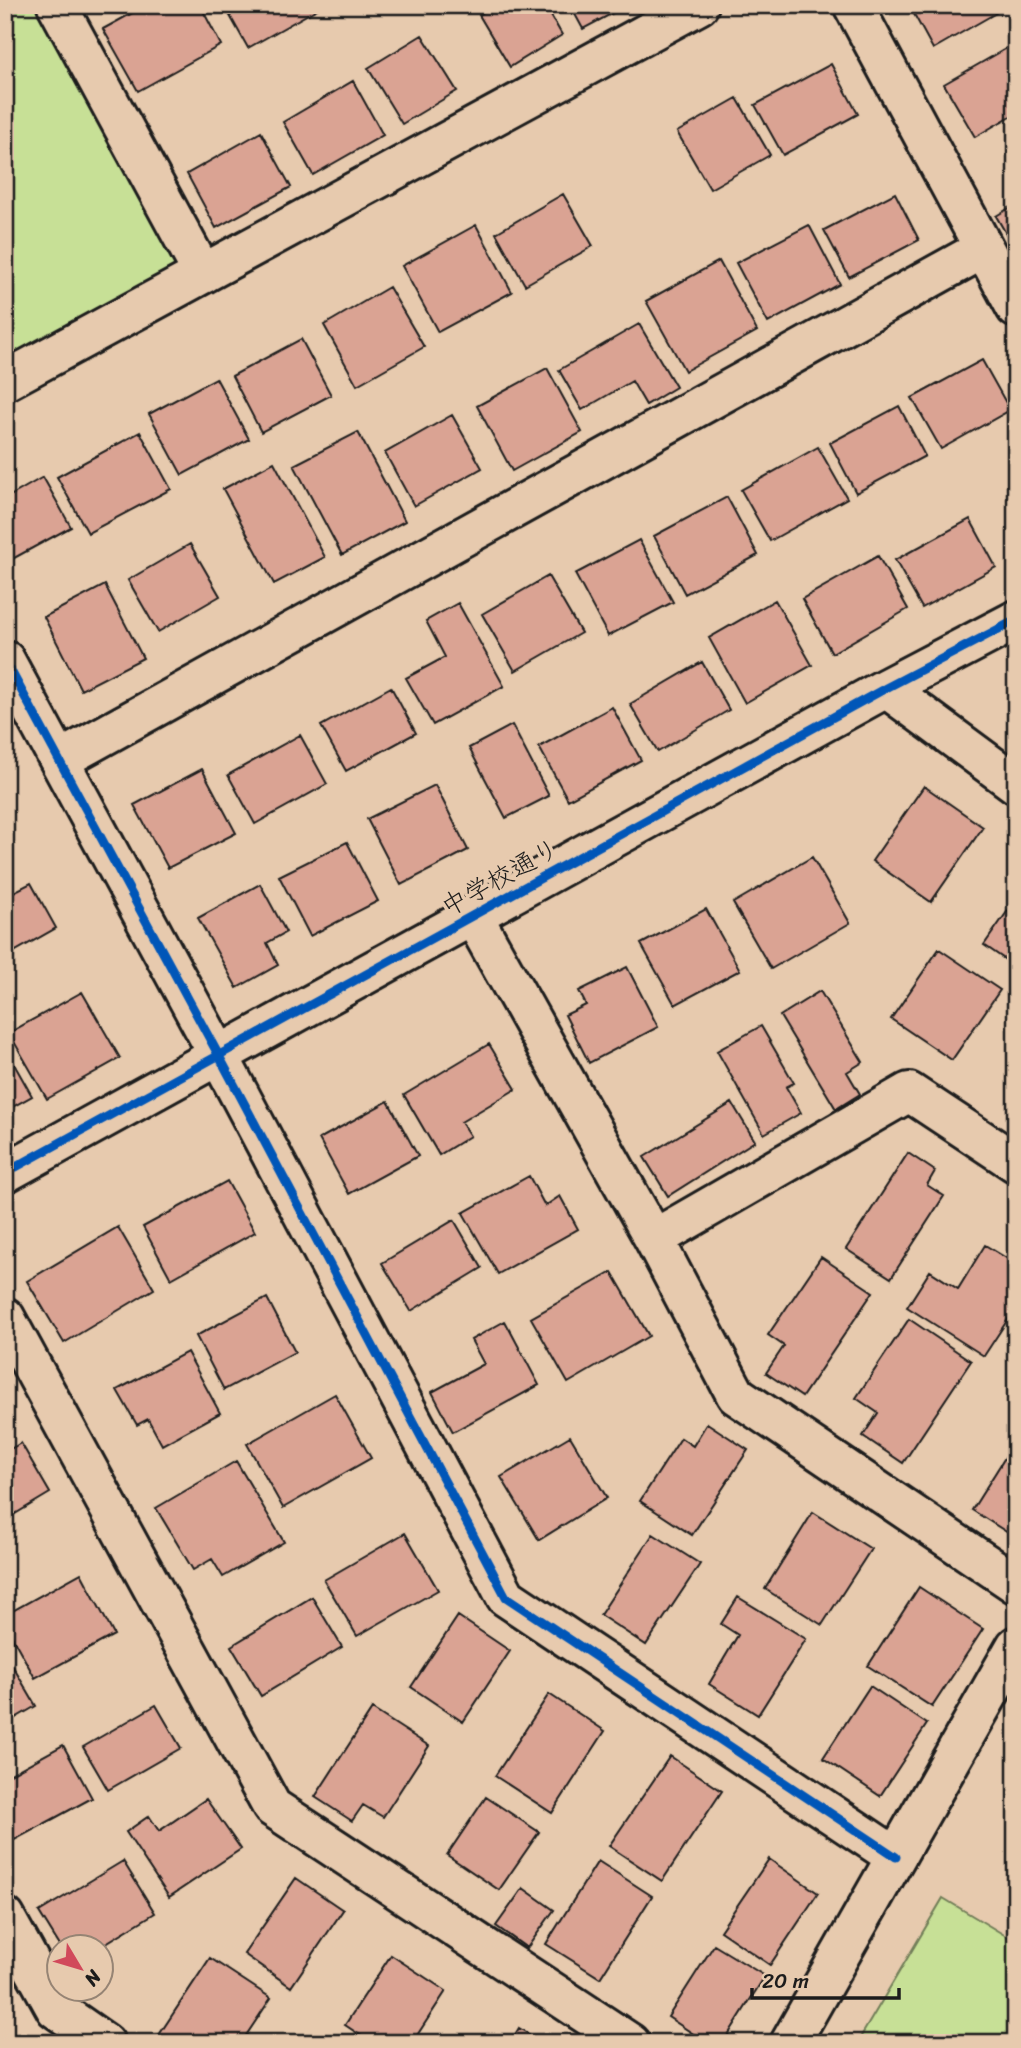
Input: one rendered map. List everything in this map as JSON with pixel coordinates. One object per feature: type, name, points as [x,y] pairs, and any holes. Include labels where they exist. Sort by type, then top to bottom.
[{"type":"street","points":[[57,5],[203,274]]},
{"type":"street","points":[[5,381],[699,5]]},
{"type":"street","points":[[853,5],[1016,308]]},
{"type":"street","points":[[60,760],[983,249]]},
{"type":"street","name":"中学校通り","points":[[5,1173],[886,688],[1016,620]]},
{"type":"street","points":[[5,660],[506,1597],[896,1857]]},
{"type":"street","points":[[886,688],[1016,784]]},
{"type":"street","points":[[473,916],[654,1239],[736,1395],[1016,1584]]},
{"type":"street","points":[[654,1239],[909,1092],[1016,1163]]},
{"type":"street","points":[[5,1317],[272,1807],[630,2043]]},
{"type":"street","points":[[790,2043],[1016,1646]]},
{"type":"street","points":[[5,1917],[55,2009],[105,2043]]},
{"type":"green space","points":[[5,5],[57,5],[203,274],[5,381]]},
{"type":"green space","points":[[943,1898],[1016,1942],[1016,2043],[857,2043]]},
{"type":"building","points":[[147,5],[200,5],[221,45],[138,91],[103,29]]},
{"type":"building","points":[[224,5],[324,5],[248,48]]},
{"type":"building","points":[[495,5],[545,5],[562,35],[510,67],[479,15]]},
{"type":"building","points":[[570,5],[628,5],[583,29]]},
{"type":"building","points":[[909,5],[991,5],[996,13],[933,49]]},
{"type":"building","points":[[422,35],[457,91],[402,124],[368,68]]},
{"type":"building","points":[[1016,43],[1016,113],[975,137],[944,84]]},
{"type":"building","points":[[831,64],[858,114],[783,155],[755,105]]},
{"type":"building","points":[[353,81],[383,135],[313,175],[283,122]]},
{"type":"building","points":[[737,98],[770,155],[710,189],[677,132]]},
{"type":"building","points":[[261,132],[291,187],[216,228],[187,174]]},
{"type":"building","points":[[895,193],[919,240],[849,277],[824,230]]},
{"type":"building","points":[[563,194],[593,246],[525,285],[496,233]]},
{"type":"building","points":[[1016,204],[1016,251],[996,216]]},
{"type":"building","points":[[476,225],[512,292],[438,332],[402,266]]},
{"type":"building","points":[[809,225],[840,284],[768,323],[736,263]]},
{"type":"building","points":[[719,261],[757,331],[685,371],[646,301]]},
{"type":"building","points":[[389,287],[424,347],[357,385],[324,325]]},
{"type":"building","points":[[639,324],[676,387],[646,405],[632,381],[582,410],[559,370]]},
{"type":"building","points":[[301,339],[331,395],[261,432],[232,376]]},
{"type":"building","points":[[982,360],[1010,410],[941,449],[912,398]]},
{"type":"building","points":[[547,368],[582,432],[512,471],[477,406]]},
{"type":"building","points":[[216,378],[249,439],[182,475],[149,414]]},
{"type":"building","points":[[899,406],[925,456],[856,493],[830,443]]},
{"type":"building","points":[[452,415],[482,468],[414,506],[385,453]]},
{"type":"building","points":[[140,432],[171,489],[88,533],[57,477]]},
{"type":"building","points":[[358,432],[405,521],[342,555],[294,465]]},
{"type":"building","points":[[818,447],[847,498],[770,541],[741,490]]},
{"type":"building","points":[[274,462],[325,557],[274,584],[223,489]]},
{"type":"building","points":[[43,477],[71,527],[5,563],[5,499]]},
{"type":"building","points":[[727,497],[758,555],[685,594],[654,536]]},
{"type":"building","points":[[970,519],[996,567],[922,608],[895,560]]},
{"type":"building","points":[[639,540],[673,602],[608,636],[575,574]]},
{"type":"building","points":[[190,544],[220,596],[158,632],[128,580]]},
{"type":"building","points":[[878,556],[908,609],[832,653],[802,599]]},
{"type":"building","points":[[548,576],[581,633],[515,671],[482,614]]},
{"type":"building","points":[[105,585],[143,658],[81,690],[44,617]]},
{"type":"building","points":[[775,600],[812,665],[745,703],[709,638]]},
{"type":"building","points":[[458,603],[504,686],[433,725],[406,678],[445,657],[426,621]]},
{"type":"building","points":[[702,662],[729,710],[658,752],[630,704]]},
{"type":"building","points":[[391,687],[416,733],[346,771],[321,726]]},
{"type":"building","points":[[612,707],[641,760],[568,800],[539,747]]},
{"type":"building","points":[[512,725],[549,796],[506,818],[469,748]]},
{"type":"building","points":[[300,735],[327,784],[255,824],[228,775]]},
{"type":"building","points":[[202,769],[236,833],[168,868],[134,805]]},
{"type":"building","points":[[435,785],[468,850],[401,885],[367,819]]},
{"type":"building","points":[[924,786],[983,827],[931,902],[872,861]]},
{"type":"building","points":[[347,842],[378,901],[310,936],[279,876]]},
{"type":"building","points":[[812,857],[850,923],[771,969],[733,903]]},
{"type":"building","points":[[31,883],[56,928],[5,957],[5,890],[8,895]]},
{"type":"building","points":[[260,884],[286,932],[267,943],[278,965],[237,988],[198,918]]},
{"type":"building","points":[[1016,899],[1016,967],[984,945]]},
{"type":"building","points":[[706,909],[740,970],[675,1005],[641,944]]},
{"type":"building","points":[[939,949],[1000,990],[952,1060],[891,1019]]},
{"type":"building","points":[[627,967],[658,1027],[589,1063],[565,1015],[586,1005],[579,991]]},
{"type":"building","points":[[820,991],[863,1062],[847,1072],[860,1094],[836,1109],[780,1016]]},
{"type":"building","points":[[82,992],[120,1058],[47,1099],[9,1033]]},
{"type":"building","points":[[761,1026],[794,1083],[786,1087],[801,1113],[764,1134],[717,1051]]},
{"type":"building","points":[[489,1044],[516,1089],[461,1122],[470,1136],[439,1155],[404,1095]]},
{"type":"building","points":[[5,1048],[32,1096],[5,1111]]},
{"type":"building","points":[[388,1101],[418,1156],[349,1194],[319,1139]]},
{"type":"building","points":[[732,1103],[755,1141],[668,1196],[644,1157]]},
{"type":"building","points":[[908,1153],[935,1171],[927,1185],[944,1196],[891,1278],[846,1249]]},
{"type":"building","points":[[529,1176],[545,1206],[560,1196],[578,1229],[498,1274],[463,1213]]},
{"type":"building","points":[[227,1181],[255,1232],[171,1279],[143,1227]]},
{"type":"building","points":[[454,1220],[482,1268],[411,1311],[382,1263]]},
{"type":"building","points":[[118,1227],[154,1289],[64,1343],[27,1281]]},
{"type":"building","points":[[985,1245],[1016,1264],[1016,1307],[984,1356],[907,1307],[930,1271],[958,1289]]},
{"type":"building","points":[[821,1257],[873,1292],[802,1397],[766,1373],[784,1346],[768,1335]]},
{"type":"building","points":[[612,1272],[649,1336],[568,1383],[531,1318]]},
{"type":"building","points":[[267,1298],[295,1352],[224,1390],[196,1336]]},
{"type":"building","points":[[909,1319],[971,1361],[903,1463],[863,1436],[878,1413],[856,1398]]},
{"type":"building","points":[[505,1321],[539,1385],[453,1432],[432,1392],[484,1364],[471,1340]]},
{"type":"building","points":[[187,1352],[220,1413],[162,1445],[148,1419],[137,1425],[117,1390]]},
{"type":"building","points":[[335,1394],[371,1458],[283,1508],[247,1444]]},
{"type":"building","points":[[707,1423],[748,1450],[692,1535],[640,1501],[681,1438],[693,1446]]},
{"type":"building","points":[[570,1436],[607,1498],[539,1540],[501,1477]]},
{"type":"building","points":[[1016,1440],[1016,1538],[972,1510]]},
{"type":"building","points":[[21,1443],[50,1493],[5,1520],[5,1452]]},
{"type":"building","points":[[236,1461],[284,1542],[223,1577],[212,1559],[193,1570],[156,1508]]},
{"type":"building","points":[[813,1512],[871,1549],[822,1625],[765,1589]]},
{"type":"building","points":[[405,1533],[438,1590],[357,1636],[324,1580]]},
{"type":"building","points":[[653,1534],[700,1564],[646,1645],[600,1615]]},
{"type":"building","points":[[81,1573],[114,1635],[35,1678],[5,1624],[5,1615]]},
{"type":"building","points":[[919,1587],[983,1629],[932,1707],[868,1666]]},
{"type":"building","points":[[312,1597],[342,1647],[261,1696],[231,1646]]},
{"type":"building","points":[[738,1597],[806,1639],[758,1715],[709,1684],[738,1635],[721,1624]]},
{"type":"building","points":[[458,1616],[510,1651],[463,1722],[411,1687]]},
{"type":"building","points":[[5,1653],[36,1706],[5,1724]]},
{"type":"building","points":[[870,1686],[927,1724],[880,1796],[823,1758]]},
{"type":"building","points":[[549,1694],[605,1731],[552,1813],[495,1776]]},
{"type":"building","points":[[156,1705],[181,1748],[108,1790],[83,1747]]},
{"type":"building","points":[[372,1709],[429,1746],[383,1817],[363,1805],[352,1821],[315,1797]]},
{"type":"building","points":[[63,1745],[92,1798],[5,1845],[5,1777]]},
{"type":"building","points":[[670,1756],[722,1791],[662,1881],[609,1846]]},
{"type":"building","points":[[486,1797],[539,1832],[499,1890],[447,1855]]},
{"type":"building","points":[[206,1799],[241,1849],[169,1897],[126,1832],[149,1816],[159,1831]]},
{"type":"building","points":[[769,1859],[818,1893],[770,1965],[720,1931]]},
{"type":"building","points":[[123,1861],[155,1913],[116,1937],[116,1932],[51,1932],[39,1912]]},
{"type":"building","points":[[598,1861],[652,1896],[600,1978],[546,1944]]},
{"type":"building","points":[[296,1878],[343,1910],[291,1987],[244,1954]]},
{"type":"building","points":[[523,1888],[554,1910],[527,1948],[496,1926]]},
{"type":"building","points":[[714,1945],[765,1976],[723,2043],[707,2043],[668,2017]]},
{"type":"building","points":[[391,1955],[446,1991],[412,2043],[372,2043],[345,2025]]},
{"type":"building","points":[[210,1958],[271,1998],[241,2043],[165,2043],[157,2038]]},
{"type":"building","points":[[519,2028],[543,2043],[510,2043]]},
{"type":"cycle path","points":[[5,1173],[886,688],[1016,620]]},
{"type":"cycle path","points":[[5,660],[506,1597],[896,1857]]}]
